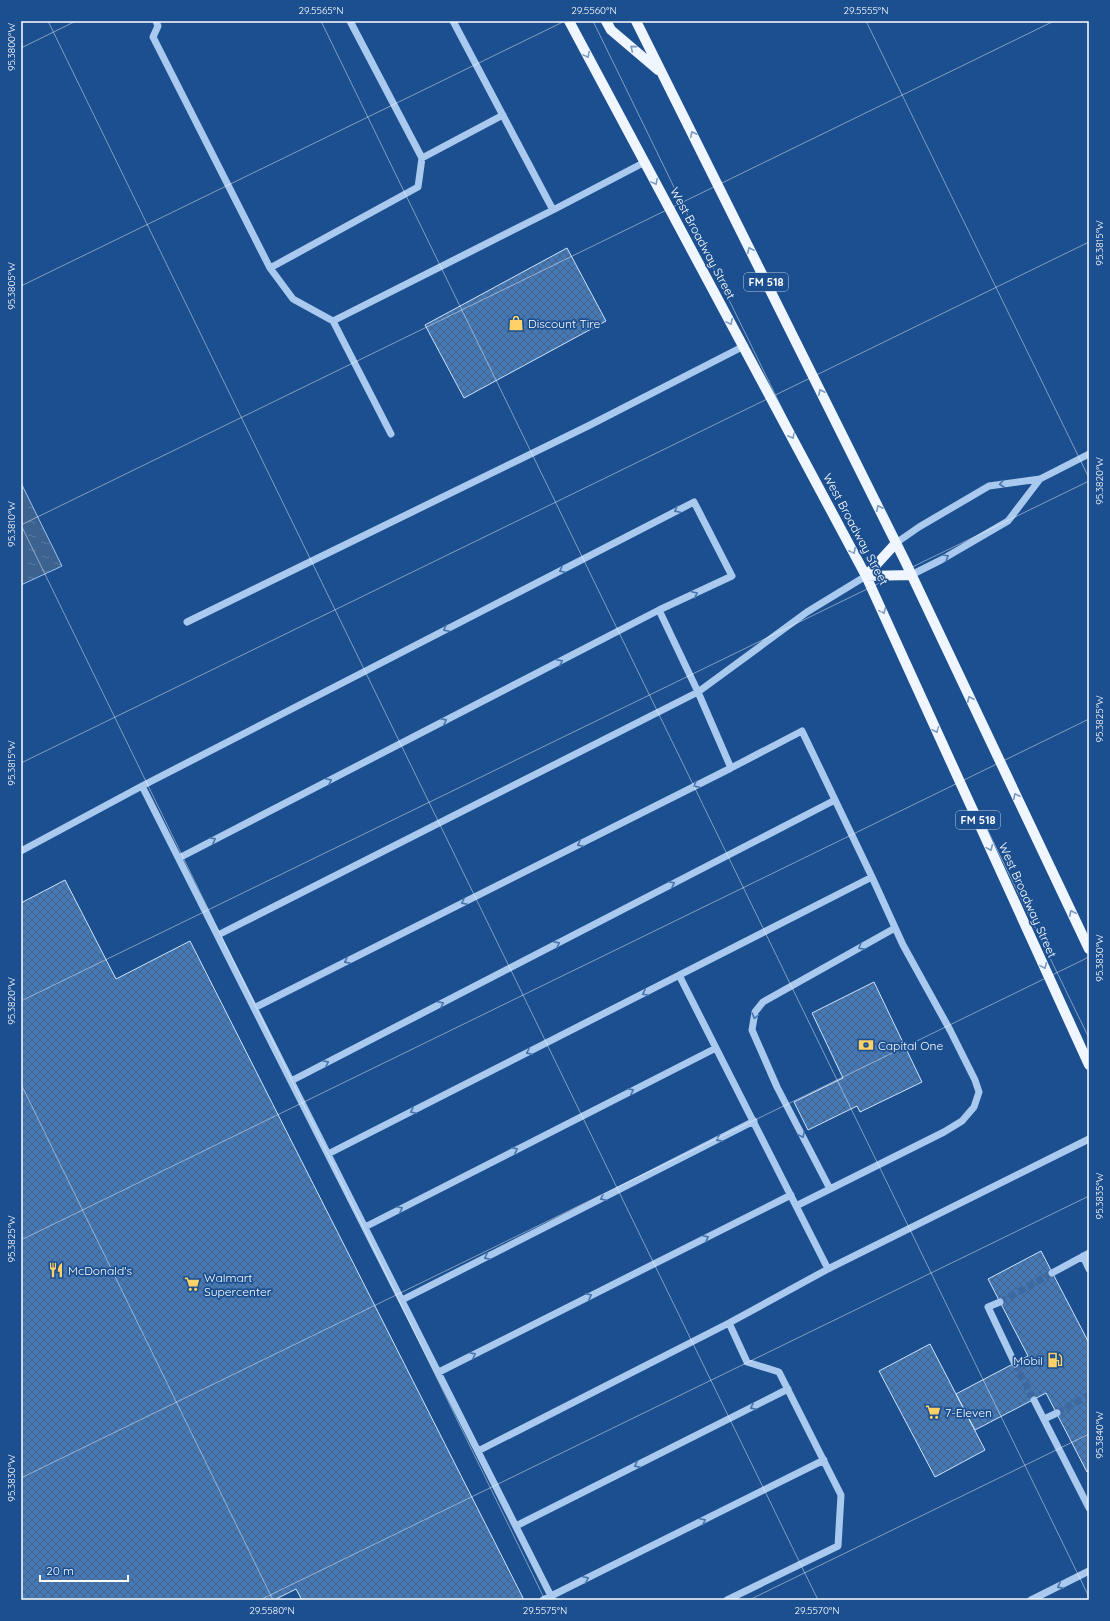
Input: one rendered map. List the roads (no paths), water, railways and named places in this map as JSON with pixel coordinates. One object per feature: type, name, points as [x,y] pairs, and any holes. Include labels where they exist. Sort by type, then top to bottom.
[{"type":"main road","name":"West Broadway Street","points":[[569,21],[866,576],[1089,1065]]},
{"type":"main road","points":[[606,21],[610,30],[662,74]]},
{"type":"main road","name":"FM 518","points":[[636,21],[896,543],[1089,949]]},
{"type":"main road","points":[[866,576],[896,543]]},
{"type":"main road","points":[[866,576],[911,575]]},
{"type":"street","points":[[156,21],[158,26],[153,37],[270,268],[293,299],[333,321],[391,434]]},
{"type":"street","points":[[270,268],[418,187],[422,158],[350,21]]},
{"type":"street","points":[[453,21],[553,210]]},
{"type":"street","points":[[422,158],[503,115]]},
{"type":"street","points":[[333,321],[645,162]]},
{"type":"street","points":[[187,622],[590,425],[744,346]]},
{"type":"street","points":[[896,543],[919,526],[990,486],[1040,479],[1089,454]]},
{"type":"street","points":[[911,575],[941,560],[1008,521],[1040,479]]},
{"type":"street","points":[[21,850],[142,786],[694,502],[732,576],[659,610],[179,858]]},
{"type":"street","points":[[218,935],[698,692],[807,612],[866,576]]},
{"type":"street","points":[[659,610],[698,692],[731,768]]},
{"type":"street","points":[[254,1008],[802,731],[895,928],[975,1080],[979,1092],[977,1101],[962,1121],[944,1132],[796,1206]]},
{"type":"street","points":[[142,786],[552,1598]]},
{"type":"street","points":[[291,1081],[835,800]]},
{"type":"street","points":[[328,1154],[872,877]]},
{"type":"street","points":[[830,1189],[777,1087],[752,1030],[753,1019],[755,1012],[762,1002],[895,928]]},
{"type":"street","points":[[679,975],[828,1269]]},
{"type":"street","points":[[365,1227],[716,1048]]},
{"type":"street","points":[[402,1300],[754,1122]]},
{"type":"street","points":[[478,1450],[729,1323],[828,1269],[1089,1139]]},
{"type":"street","points":[[439,1372],[791,1195]]},
{"type":"street","points":[[1052,1273],[1086,1254],[1089,1269]]},
{"type":"street","points":[[1000,1302],[988,1307],[1015,1364]]},
{"type":"street","points":[[727,1600],[838,1546],[841,1495],[779,1372],[747,1362],[729,1323]]},
{"type":"street","points":[[516,1526],[788,1389]]},
{"type":"street","points":[[1034,1400],[1089,1508]]},
{"type":"street","points":[[1044,1419],[1057,1413]]},
{"type":"street","points":[[543,1600],[552,1598],[824,1460]]},
{"type":"street","points":[[1031,1600],[1089,1571]]},
{"type":"water","points":[[21,483],[62,566],[21,585]]},
{"type":"tunnel","points":[[1000,1302],[1052,1273]]},
{"type":"tunnel","points":[[1015,1364],[1034,1400]]},
{"type":"tunnel","points":[[1057,1413],[1089,1395]]},
{"type":"place","name":"Discount Tire","points":[[516,323]]},
{"type":"place","name":"Capital One","points":[[866,1045]]},
{"type":"place","name":"McDonald's","points":[[56,1270]]},
{"type":"place","name":"Walmart Supercenter","points":[[192,1284]]},
{"type":"place","name":"Mobil","points":[[1055,1360]]},
{"type":"place","name":"7-Eleven","points":[[933,1412]]}]
